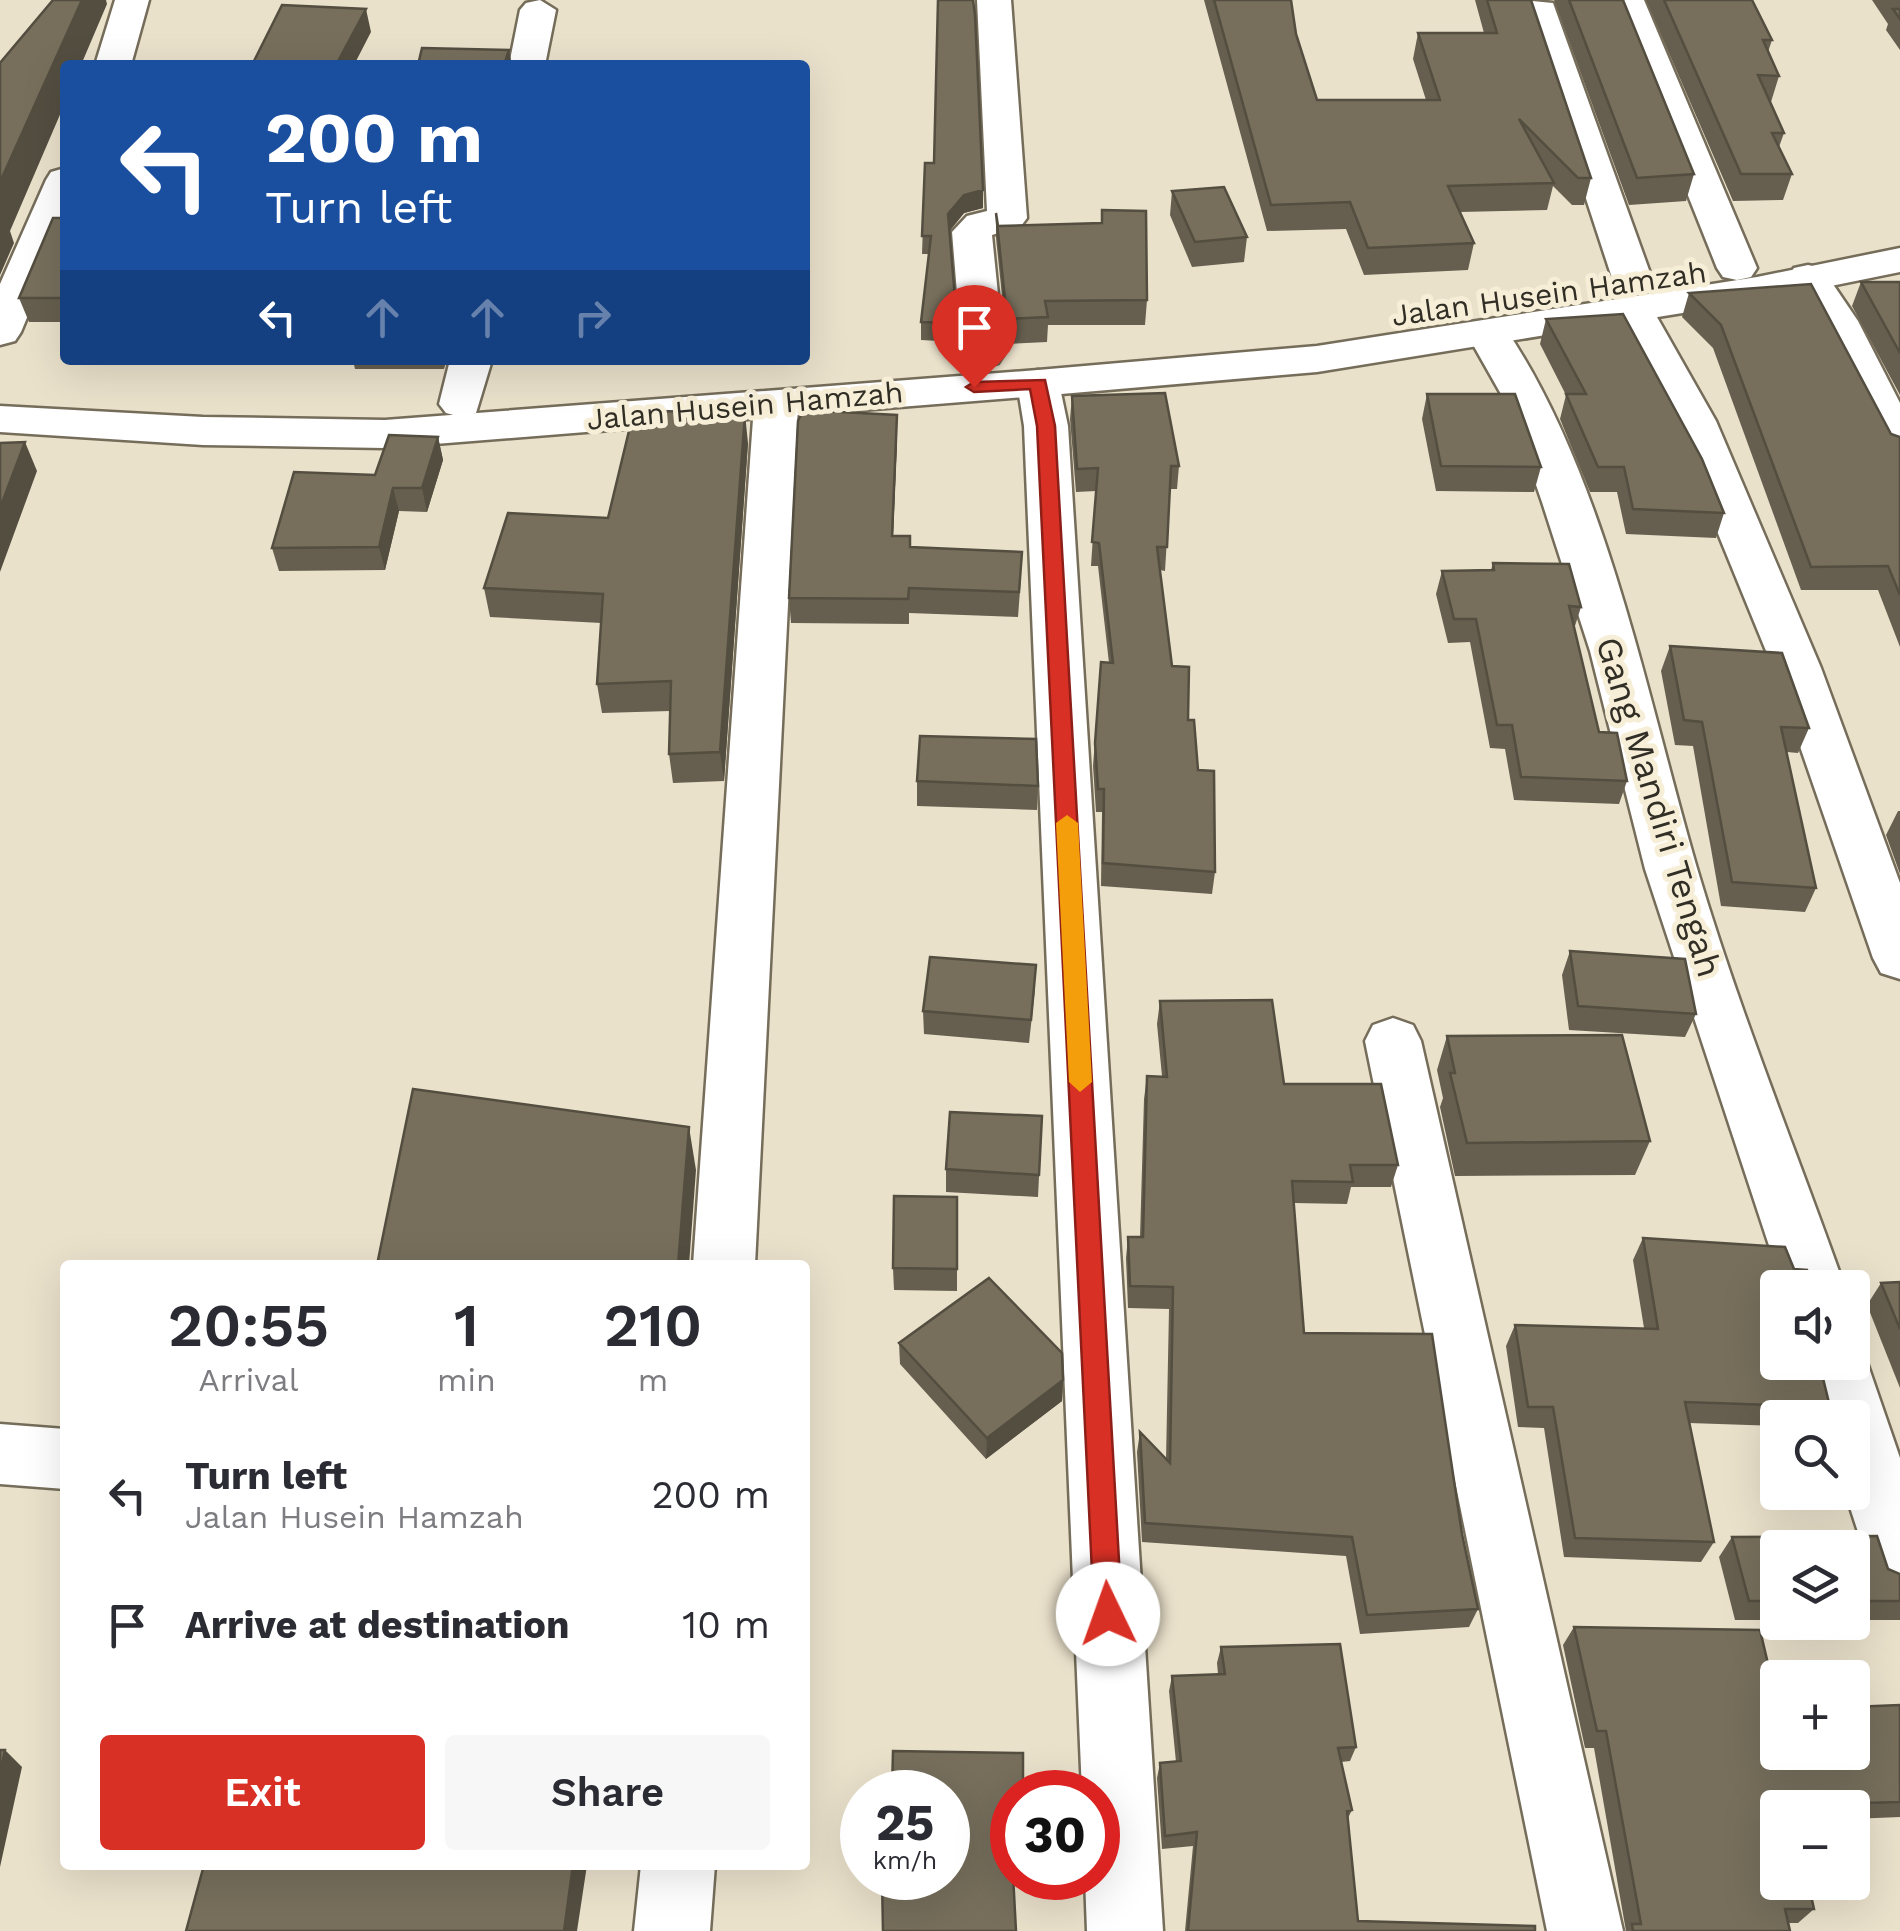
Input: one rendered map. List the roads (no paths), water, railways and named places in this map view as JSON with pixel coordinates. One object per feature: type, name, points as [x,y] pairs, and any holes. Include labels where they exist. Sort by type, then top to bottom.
[{"type":"street","points":[[114,60],[132,0]]},
{"type":"street","points":[[983,354],[972,232],[981,224],[1007,218],[994,0]]},
{"type":"street","points":[[1628,0],[1737,268]]},
{"type":"street","points":[[1536,3],[1633,297],[1694,422],[1797,668],[1900,958]]},
{"type":"street","points":[[528,60],[538,10]]},
{"type":"street","points":[[0,332],[60,192]]},
{"type":"street","name":"Jalan Husein Hamzah","points":[[0,392],[234,406],[389,409],[710,386],[1038,384],[1318,359],[1488,334],[1737,268],[1900,234]]},
{"type":"street","name":"Jalan Husein Hamzah","points":[[0,420],[203,431],[384,434],[776,405],[983,354],[1488,306],[1633,297],[1808,277],[1900,260]]},
{"type":"street","points":[[1808,277],[1837,321],[1900,446]]},
{"type":"street","name":"Gang Mandiri Tengah","points":[[1488,334],[1532,410],[1565,502],[1614,651],[1671,869],[1808,1270]]},
{"type":"street","points":[[461,404],[470,365]]},
{"type":"street","points":[[1038,384],[1047,445],[1125,1931]]},
{"type":"street","points":[[724,1260],[776,405]]},
{"type":"street","points":[[1392,1041],[1584,1931]]},
{"type":"street","points":[[1844,1380],[1900,1564]]},
{"type":"street","points":[[0,1454],[60,1459]]},
{"type":"street","points":[[672,1931],[678,1870]]}]
